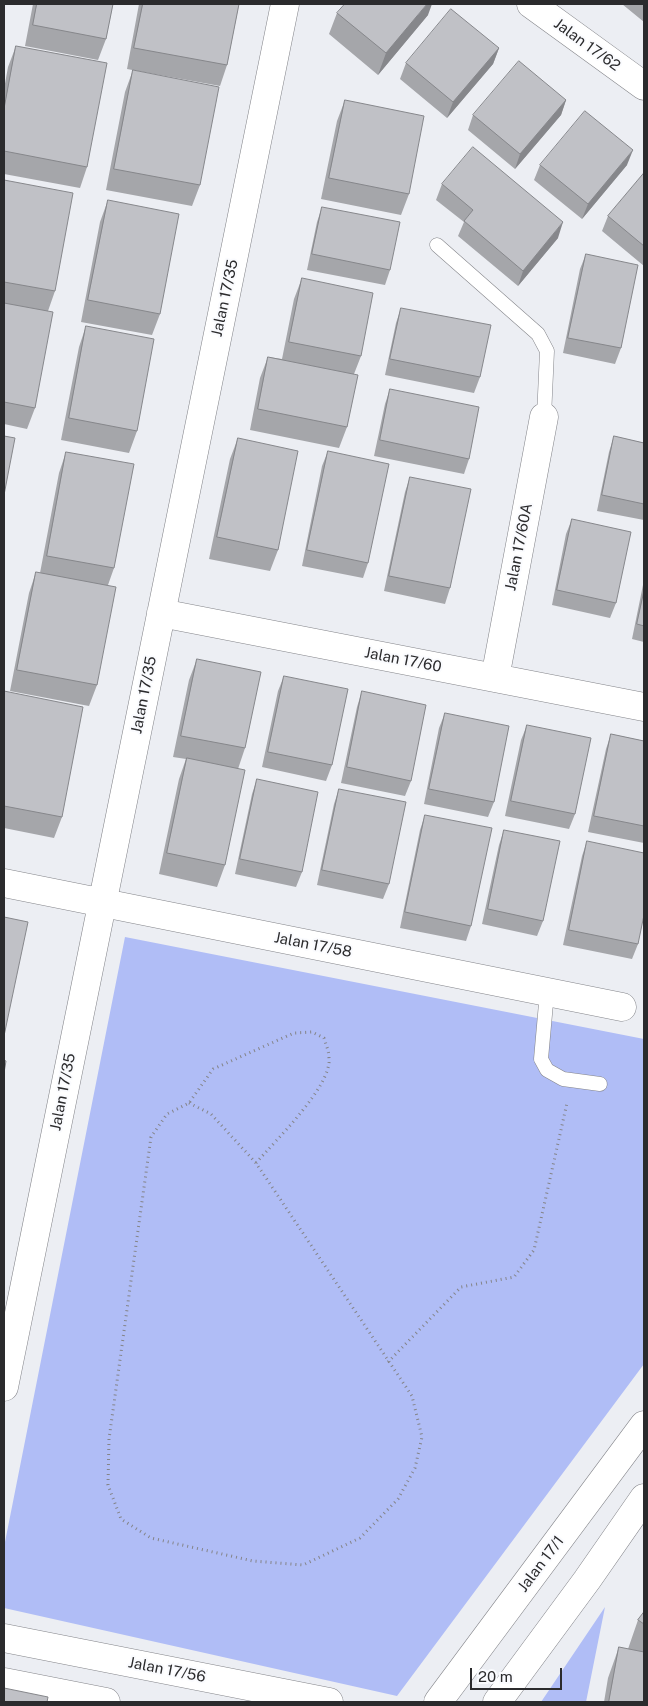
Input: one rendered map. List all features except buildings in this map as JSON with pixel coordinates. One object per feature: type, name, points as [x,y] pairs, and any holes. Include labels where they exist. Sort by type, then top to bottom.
[{"type":"street","name":"Jalan 17/35","points":[[4,1387],[285,4]]},
{"type":"street","name":"Jalan 17/62","points":[[531,4],[644,86]]},
{"type":"street","name":"Jalan 17/60A","points":[[495,678],[544,417]]},
{"type":"street","name":"Jalan 17/60","points":[[161,613],[644,707]]},
{"type":"street","name":"Jalan 17/58","points":[[4,883],[622,1007]]},
{"type":"street","name":"Jalan 17/1","points":[[438,1702],[644,1425]]},
{"type":"street","points":[[497,1702],[588,1580],[644,1498]]},
{"type":"street","name":"Jalan 17/56","points":[[4,1638],[328,1702]]},
{"type":"street","points":[[4,1682],[57,1697],[106,1702]]},
{"type":"lane","points":[[437,245],[538,334],[547,351],[544,417]]},
{"type":"lane","points":[[547,992],[541,1059],[547,1070],[563,1079],[600,1084]]},
{"type":"path","points":[[189,1103],[212,1114],[256,1163],[412,1396],[422,1437],[416,1468],[398,1499],[360,1538],[303,1565],[253,1561],[151,1538],[121,1520],[108,1485],[109,1438],[151,1137],[167,1114],[189,1103],[213,1069],[294,1033],[312,1032],[324,1038],[330,1059],[322,1082],[314,1097],[256,1163]]},
{"type":"path","points":[[388,1362],[461,1287],[514,1277],[534,1250],[572,1080]]},
{"type":"shaded area","points":[[125,937],[644,1039],[644,1364],[397,1696],[4,1608],[4,1547]]},
{"type":"shaded area","points":[[605,1607],[586,1702],[541,1702]]}]
